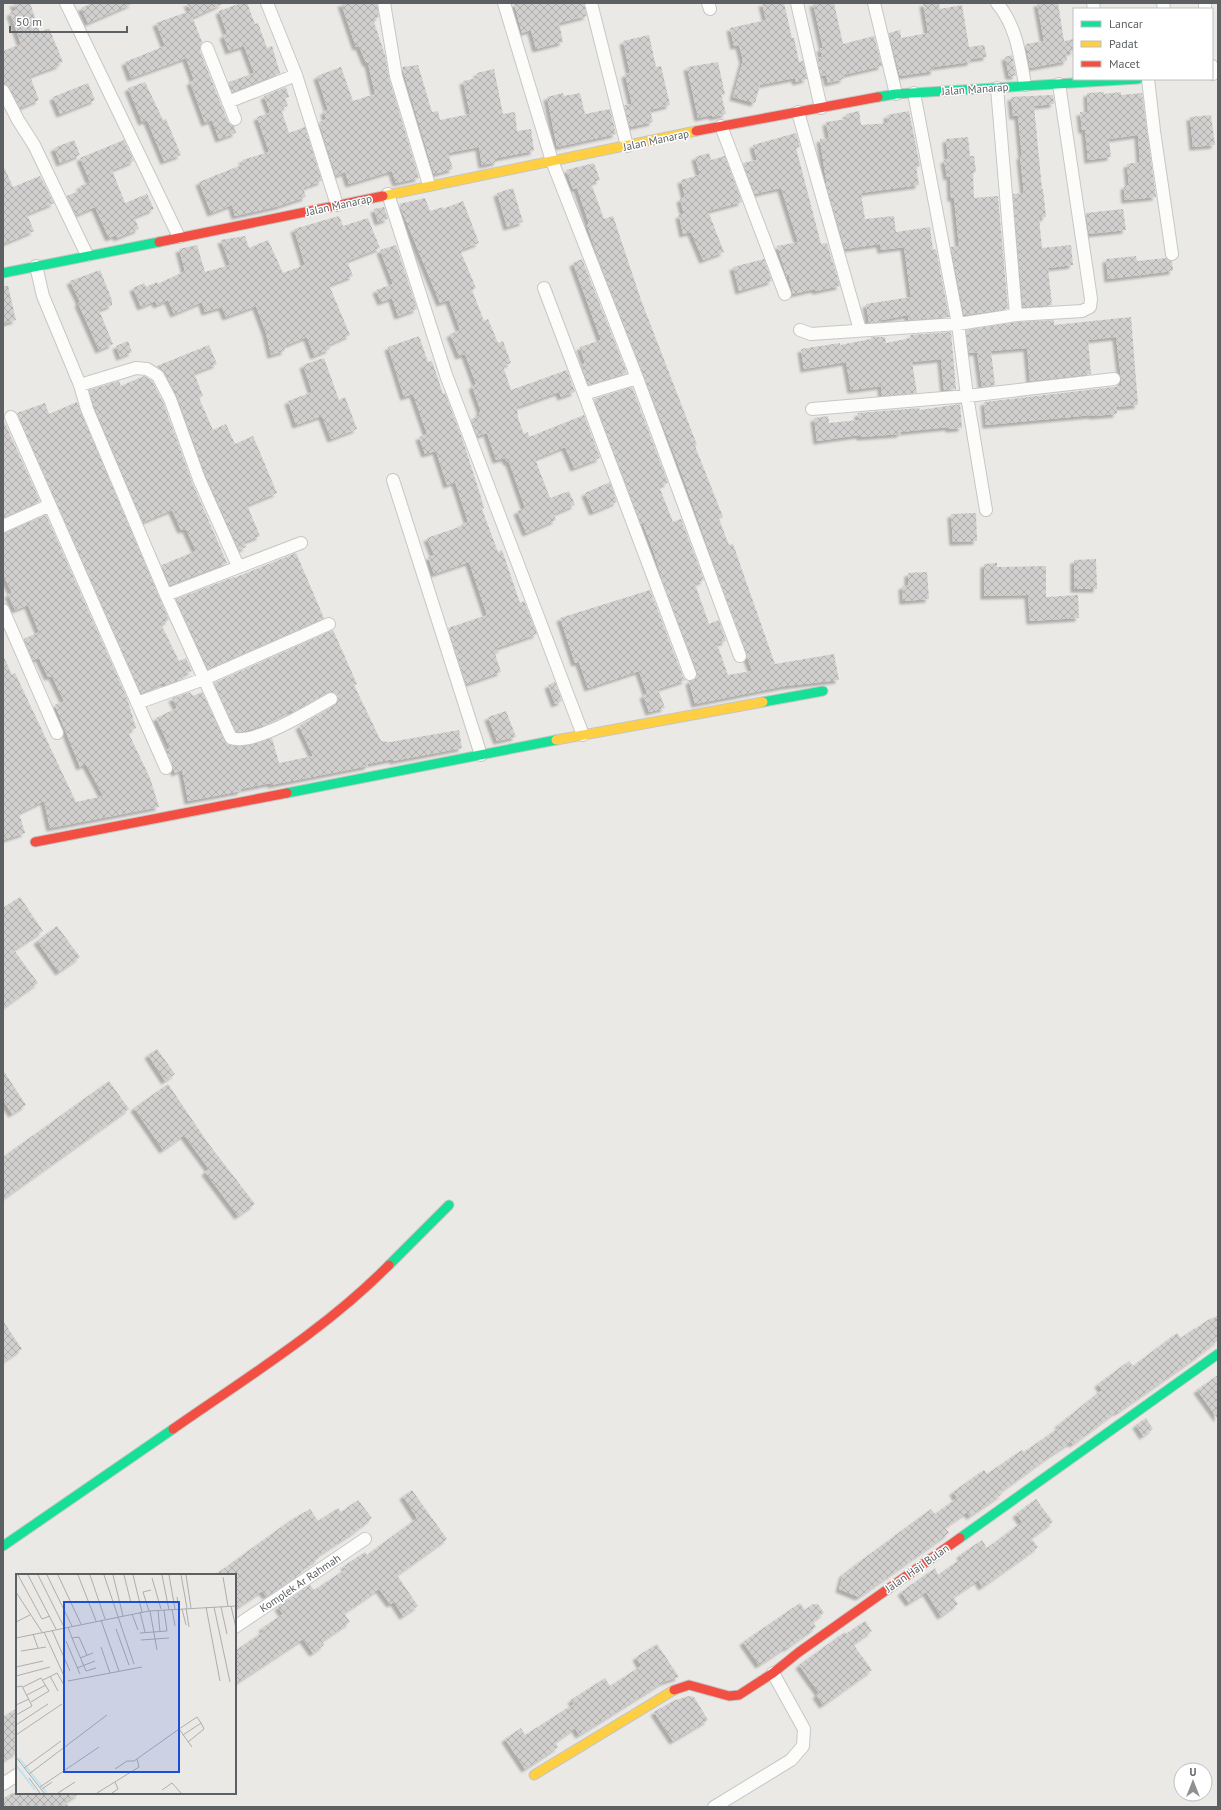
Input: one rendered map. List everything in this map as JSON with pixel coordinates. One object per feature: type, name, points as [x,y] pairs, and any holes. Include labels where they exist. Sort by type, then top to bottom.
[{"type":"street","points":[[66,3],[179,237]]},
{"type":"street","points":[[267,3],[296,75],[337,204]]},
{"type":"street","points":[[384,3],[396,76],[429,185]]},
{"type":"street","points":[[504,3],[552,161],[637,378],[740,656]]},
{"type":"street","points":[[592,3],[626,146]]},
{"type":"street","points":[[797,3],[821,108]]},
{"type":"street","points":[[874,3],[896,94]]},
{"type":"street","points":[[997,3],[1010,21],[1018,44],[1025,85]]},
{"type":"street","points":[[208,48],[234,119]]},
{"type":"street","points":[[228,102],[296,75]]},
{"type":"street","name":"Jalan Manarap","points":[[3,273],[721,126],[896,94],[1109,80]]},
{"type":"street","points":[[1148,80],[1172,254]]},
{"type":"street","points":[[800,330],[811,334],[958,324],[1016,315],[1082,311],[1090,307],[1091,300],[1059,84]]},
{"type":"street","points":[[997,88],[1016,315]]},
{"type":"street","points":[[3,91],[18,120],[34,145],[87,255]]},
{"type":"street","points":[[914,93],[958,324],[967,396],[986,510]]},
{"type":"street","points":[[798,112],[860,330]]},
{"type":"street","points":[[721,126],[785,294]]},
{"type":"street","points":[[388,194],[446,375],[583,735]]},
{"type":"street","points":[[36,266],[43,296],[80,385],[87,409],[166,595],[231,738],[238,740],[262,734],[331,699]]},
{"type":"street","points":[[544,288],[690,674]]},
{"type":"street","points":[[80,385],[136,368],[147,369],[158,376],[170,399],[199,479],[238,566]]},
{"type":"street","points":[[584,394],[637,378]]},
{"type":"street","points":[[812,409],[967,396],[1114,379]]},
{"type":"street","points":[[12,417],[166,768]]},
{"type":"street","points":[[393,480],[481,755]]},
{"type":"street","points":[[3,526],[50,505]]},
{"type":"street","points":[[166,595],[301,543]]},
{"type":"street","points":[[3,610],[57,733]]},
{"type":"street","points":[[137,704],[204,679],[329,624]]},
{"type":"street","points":[[35,842],[583,735],[823,691]]},
{"type":"street","points":[[3,1546],[283,1353],[366,1289],[450,1204]]},
{"type":"street","name":"Jalan Haji Bulan","points":[[534,1775],[669,1691],[689,1685],[729,1696],[739,1695],[773,1673],[799,1652],[1218,1354]]},
{"type":"street","name":"Komplek Ar Rahmah","points":[[236,1627],[365,1540]]},
{"type":"street","points":[[714,1807],[791,1760],[803,1746],[804,1729],[773,1673]]},
{"type":"street","points":[[3,1784],[16,1776]]},
{"type":"building","points":[[13,3],[30,3],[40,32],[49,28],[63,62],[59,63],[60,65],[30,76],[39,100],[20,108],[9,87],[3,84],[3,51],[21,44],[10,13],[16,10]]},
{"type":"building","points":[[92,3],[134,3],[88,23],[81,8]]},
{"type":"building","points":[[187,3],[224,3],[194,17]]},
{"type":"building","points":[[241,3],[247,3],[255,24],[258,23],[267,48],[272,46],[280,73],[232,92],[229,82],[254,73],[244,46],[229,51],[223,35],[227,34],[219,11]]},
{"type":"building","points":[[341,3],[377,3],[379,17],[373,19],[385,55],[389,78],[419,178],[396,183],[392,171],[349,184],[345,172],[336,176],[319,122],[326,119],[324,111],[328,110],[317,76],[341,67],[353,101],[375,94],[368,63],[366,63],[359,46],[356,47]]},
{"type":"building","points":[[514,3],[584,3],[587,16],[559,23],[563,42],[536,49],[531,30],[522,33]]},
{"type":"building","points":[[762,3],[784,3],[799,62],[803,61],[807,79],[796,82],[795,78],[760,85],[755,103],[733,97],[743,60],[739,45],[734,46],[730,28],[766,20]]},
{"type":"building","points":[[813,3],[834,3],[843,44],[874,36],[882,66],[843,75],[844,79],[828,83],[826,75],[821,76],[817,58],[822,57],[820,48],[823,48]]},
{"type":"building","points":[[923,3],[939,3],[940,9],[962,5],[969,47],[984,45],[987,57],[971,59],[971,62],[934,67],[934,71],[900,76],[889,33],[900,30],[901,38],[928,33]]},
{"type":"building","points":[[1037,3],[1058,3],[1064,41],[1073,39],[1073,51],[1066,52],[1067,61],[1030,68],[1026,44],[1044,41]]},
{"type":"building","points":[[190,11],[202,42],[200,51],[228,122],[234,126],[236,133],[219,139],[212,120],[205,123],[190,82],[194,80],[186,58],[131,78],[125,62],[165,46],[156,23]]},
{"type":"building","points":[[649,35],[656,67],[661,66],[670,105],[650,110],[653,122],[630,127],[624,105],[632,104],[625,74],[630,73],[623,41]]},
{"type":"building","points":[[1012,55],[1016,76],[1009,76],[1005,57]]},
{"type":"building","points":[[718,62],[725,95],[721,94],[726,114],[698,118],[687,67]]},
{"type":"building","points":[[418,65],[432,112],[438,111],[440,120],[470,114],[463,81],[478,78],[477,73],[494,69],[503,114],[515,112],[517,131],[531,129],[534,151],[497,158],[497,162],[482,165],[479,147],[448,153],[453,169],[434,174],[402,67]]},
{"type":"building","points":[[145,82],[163,120],[166,119],[181,155],[164,161],[147,120],[142,122],[128,88]]},
{"type":"building","points":[[88,83],[95,100],[60,114],[53,97]]},
{"type":"building","points":[[286,87],[289,97],[285,98],[288,106],[270,112],[264,96]]},
{"type":"building","points":[[1104,92],[1104,94],[1121,92],[1121,95],[1142,93],[1156,197],[1125,200],[1124,186],[1129,185],[1127,164],[1140,162],[1138,135],[1109,139],[1111,157],[1088,160],[1085,130],[1082,130],[1080,112],[1088,112],[1087,93]]},
{"type":"building","points":[[563,93],[564,96],[580,93],[585,114],[610,109],[616,134],[557,147],[547,97]]},
{"type":"building","points":[[1053,95],[1054,104],[1034,106],[1046,217],[1039,218],[1042,248],[1071,245],[1073,265],[1048,268],[1052,305],[1023,307],[1013,194],[1024,193],[1020,156],[1022,156],[1018,116],[1013,116],[1011,97]]},
{"type":"building","points":[[281,109],[289,133],[305,127],[322,181],[303,188],[306,197],[279,206],[235,216],[232,205],[211,213],[199,182],[244,164],[242,160],[269,152],[257,117]]},
{"type":"building","points":[[859,111],[861,125],[888,123],[887,115],[909,111],[920,166],[916,167],[919,185],[861,193],[865,219],[894,216],[896,232],[930,227],[933,250],[936,249],[949,317],[908,320],[908,315],[882,320],[882,322],[869,323],[866,304],[911,297],[904,247],[881,250],[880,244],[845,249],[827,187],[820,139],[829,138],[826,122],[847,119],[846,114]]},
{"type":"building","points":[[1211,115],[1215,145],[1193,147],[1190,117]]},
{"type":"building","points":[[796,133],[800,147],[796,148],[821,244],[827,243],[840,286],[816,291],[815,289],[793,294],[789,277],[787,277],[777,246],[798,242],[781,188],[755,194],[743,163],[757,160],[753,145]]},
{"type":"building","points":[[968,137],[970,156],[974,156],[976,172],[973,173],[974,198],[998,196],[1008,309],[964,315],[951,247],[959,246],[954,198],[951,198],[950,176],[947,177],[944,160],[948,159],[946,139]]},
{"type":"building","points":[[74,140],[80,155],[60,163],[54,148]]},
{"type":"building","points":[[124,140],[134,161],[112,170],[125,203],[147,194],[154,209],[134,217],[139,229],[117,238],[116,235],[109,238],[95,207],[76,215],[67,196],[81,190],[80,186],[90,182],[80,158]]},
{"type":"building","points":[[709,153],[711,160],[725,156],[742,202],[708,211],[724,252],[703,260],[691,232],[683,234],[679,215],[684,214],[680,199],[685,197],[681,180],[700,175],[695,157]]},
{"type":"building","points":[[594,163],[600,180],[591,183],[604,219],[613,216],[641,300],[723,517],[719,519],[729,545],[733,544],[775,664],[834,654],[839,680],[785,686],[695,704],[689,681],[696,678],[697,671],[664,585],[654,553],[643,524],[641,524],[594,399],[632,387],[668,483],[659,486],[673,522],[681,519],[704,580],[695,584],[709,624],[719,620],[726,641],[717,644],[728,675],[752,671],[683,477],[597,255],[587,225],[589,224],[577,188],[573,189],[566,170]]},
{"type":"building","points":[[3,165],[13,187],[40,176],[54,203],[27,214],[34,231],[3,244]]},
{"type":"building","points":[[513,188],[523,222],[507,227],[497,193]]},
{"type":"building","points":[[425,198],[430,211],[443,207],[443,209],[463,201],[479,243],[460,250],[476,288],[472,290],[484,321],[488,319],[498,343],[503,341],[511,363],[503,366],[511,390],[567,370],[575,392],[561,397],[559,392],[517,407],[518,418],[524,434],[528,432],[529,437],[584,415],[600,458],[574,468],[565,447],[535,459],[550,498],[569,491],[575,505],[554,514],[556,520],[526,533],[517,511],[525,508],[509,462],[507,462],[505,458],[496,460],[487,433],[477,436],[471,419],[480,416],[479,412],[481,412],[472,386],[476,384],[465,354],[459,356],[450,334],[460,330],[449,300],[440,303],[399,204]]},
{"type":"building","points":[[384,207],[388,219],[378,222],[374,209]]},
{"type":"building","points":[[1123,209],[1126,230],[1089,234],[1086,213]]},
{"type":"building","points":[[339,216],[343,226],[368,218],[380,248],[347,261],[353,276],[329,285],[350,335],[328,345],[330,349],[314,356],[307,337],[284,346],[285,351],[271,355],[266,333],[256,306],[226,317],[222,307],[205,312],[202,302],[174,314],[168,300],[157,305],[155,301],[141,307],[133,288],[144,283],[146,287],[157,282],[158,284],[185,271],[179,249],[197,245],[205,272],[230,265],[221,240],[245,236],[249,248],[268,240],[283,273],[305,265],[294,229]]},
{"type":"building","points":[[396,245],[417,309],[398,316],[392,298],[381,302],[376,290],[393,284],[380,250]]},
{"type":"building","points":[[1136,256],[1137,261],[1166,258],[1172,261],[1173,271],[1108,279],[1106,259]]},
{"type":"building","points":[[582,259],[627,373],[589,385],[581,365],[585,363],[580,347],[601,340],[573,263]]},
{"type":"building","points":[[764,259],[772,281],[739,291],[733,267]]},
{"type":"building","points":[[100,270],[112,300],[112,305],[99,310],[113,344],[99,350],[70,281]]},
{"type":"building","points":[[3,286],[8,286],[16,320],[3,324]]},
{"type":"building","points":[[1131,317],[1138,405],[1116,407],[1117,414],[986,425],[984,402],[1122,386],[1116,337],[1088,340],[1091,374],[1030,381],[1027,348],[991,351],[995,385],[982,387],[977,352],[969,353],[966,330],[1017,322],[1054,320],[1054,325]]},
{"type":"building","points":[[951,332],[956,389],[944,390],[941,359],[912,362],[917,393],[882,396],[881,386],[851,390],[846,362],[804,369],[801,349],[840,343],[840,345],[871,339],[871,337],[885,337],[886,343],[911,338],[910,335]]},
{"type":"building","points":[[419,336],[428,362],[432,361],[443,394],[445,393],[463,441],[484,508],[482,509],[498,552],[502,550],[520,603],[524,601],[537,634],[497,648],[499,653],[495,654],[501,672],[466,684],[448,628],[487,615],[469,562],[434,574],[428,557],[434,555],[427,538],[462,526],[461,524],[468,522],[455,482],[447,485],[436,451],[425,454],[419,437],[427,434],[413,394],[404,397],[388,347]]},
{"type":"building","points":[[128,341],[132,352],[120,357],[116,346]]},
{"type":"building","points":[[209,345],[217,364],[194,373],[203,396],[199,398],[213,430],[226,424],[235,444],[253,436],[277,493],[247,505],[260,536],[244,542],[246,547],[239,550],[206,476],[177,396],[165,373],[157,366]]},
{"type":"building","points":[[324,358],[339,400],[345,397],[357,429],[331,439],[322,416],[296,425],[288,401],[312,392],[303,365]]},
{"type":"building","points":[[144,376],[152,381],[163,402],[192,482],[227,563],[170,585],[162,565],[196,551],[186,529],[181,530],[172,510],[143,522],[94,406],[89,390],[119,381],[121,386]]},
{"type":"building","points":[[77,402],[169,620],[161,624],[179,661],[186,658],[192,671],[182,675],[184,678],[166,685],[165,682],[141,693],[17,413],[45,403],[49,414]]},
{"type":"building","points":[[960,404],[962,428],[949,429],[949,427],[900,432],[901,434],[860,437],[860,435],[817,441],[814,418],[828,416],[829,423],[858,420],[858,413],[919,408],[920,410]]},
{"type":"building","points":[[3,419],[40,501],[3,518]]},
{"type":"building","points":[[610,482],[617,502],[593,512],[585,493]]},
{"type":"building","points":[[976,513],[977,541],[953,542],[951,514]]},
{"type":"building","points":[[46,515],[127,698],[136,728],[128,732],[150,778],[159,807],[50,828],[44,801],[19,813],[25,833],[3,840],[3,655],[12,675],[15,673],[76,802],[103,796],[86,764],[80,767],[55,705],[64,701],[52,676],[48,677],[39,658],[33,660],[24,639],[39,632],[28,605],[15,610],[8,594],[12,593],[3,574],[3,533]]},
{"type":"building","points":[[296,553],[324,618],[208,669],[176,599]]},
{"type":"building","points":[[1096,559],[1097,589],[1074,589],[1074,560]]},
{"type":"building","points":[[997,563],[997,567],[1046,566],[1046,597],[1078,595],[1079,618],[1030,621],[1028,595],[984,596],[984,564]]},
{"type":"building","points":[[927,572],[929,599],[903,601],[902,586],[908,585],[908,573]]},
{"type":"building","points":[[650,590],[683,677],[686,680],[658,689],[665,708],[649,712],[643,695],[647,694],[639,671],[588,688],[579,662],[575,663],[560,618]]},
{"type":"building","points":[[333,630],[357,684],[354,685],[381,741],[390,742],[459,730],[462,748],[393,761],[393,759],[368,764],[368,766],[271,785],[271,783],[241,789],[241,791],[188,801],[182,770],[175,773],[166,750],[170,748],[156,718],[177,708],[172,698],[190,692],[193,696],[202,692],[227,744],[242,746],[272,738],[279,763],[313,756],[299,726],[335,705],[338,699],[335,693],[328,692],[293,712],[292,710],[267,722],[268,724],[241,732],[236,731],[214,683]]},
{"type":"building","points":[[555,682],[562,701],[555,704],[548,685]]},
{"type":"building","points":[[506,711],[516,737],[497,741],[488,717]]},
{"type":"building","points":[[20,897],[43,931],[14,950],[38,983],[3,1008],[3,908]]},
{"type":"building","points":[[57,926],[80,957],[59,972],[37,941]]},
{"type":"building","points":[[157,1049],[175,1074],[165,1081],[148,1055]]},
{"type":"building","points":[[3,1070],[26,1105],[12,1114],[3,1100]]},
{"type":"building","points":[[109,1081],[129,1109],[3,1199],[3,1157]]},
{"type":"building","points":[[168,1084],[208,1143],[255,1204],[238,1216],[205,1172],[209,1169],[184,1135],[163,1150],[134,1108]]},
{"type":"building","points":[[1218,1315],[1218,1340],[1195,1358],[1118,1412],[1117,1411],[1073,1444],[1071,1442],[1051,1455],[1000,1492],[1002,1494],[970,1516],[967,1512],[945,1527],[949,1533],[859,1597],[839,1589],[843,1574],[931,1509],[935,1514],[957,1498],[953,1492],[984,1470],[987,1474],[1022,1450],[1024,1452],[1060,1427],[1058,1425],[1102,1390],[1098,1384],[1129,1361],[1133,1366],[1177,1333],[1181,1338]]},
{"type":"building","points":[[3,1321],[22,1349],[3,1362]]},
{"type":"building","points":[[1218,1375],[1218,1419],[1197,1390]]},
{"type":"building","points":[[1146,1418],[1153,1429],[1143,1436],[1136,1425]]},
{"type":"building","points":[[412,1490],[447,1539],[397,1575],[418,1606],[403,1616],[394,1602],[390,1604],[379,1589],[344,1613],[350,1622],[322,1641],[324,1645],[313,1653],[303,1639],[236,1683],[236,1650],[264,1631],[262,1628],[283,1614],[278,1607],[310,1585],[314,1590],[346,1569],[344,1566],[365,1552],[367,1555],[417,1518],[403,1496]]},
{"type":"building","points":[[1036,1499],[1053,1522],[1031,1538],[1038,1547],[982,1587],[978,1580],[953,1597],[958,1604],[941,1616],[926,1592],[909,1603],[901,1592],[935,1568],[938,1575],[962,1558],[960,1555],[982,1540],[987,1548],[1022,1522],[1016,1514]]},
{"type":"building","points":[[358,1500],[372,1518],[354,1532],[317,1556],[319,1558],[300,1571],[301,1573],[270,1594],[266,1596],[262,1591],[236,1608],[236,1574],[216,1574],[291,1520],[310,1509],[318,1521],[338,1508],[341,1512]]},
{"type":"building","points":[[800,1603],[805,1610],[813,1604],[818,1604],[824,1613],[813,1621],[816,1627],[787,1648],[786,1647],[759,1665],[743,1642]]},
{"type":"building","points":[[865,1621],[872,1631],[853,1644],[872,1670],[823,1705],[816,1695],[819,1693],[799,1665],[845,1632],[846,1634]]},
{"type":"building","points":[[657,1644],[679,1677],[663,1682],[579,1735],[575,1728],[555,1742],[558,1747],[525,1769],[505,1739],[521,1728],[525,1735],[574,1704],[571,1700],[605,1678],[610,1686],[641,1666],[636,1657]]},
{"type":"building","points":[[689,1696],[694,1697],[708,1720],[673,1741],[654,1712],[673,1701]]},
{"type":"building","points":[[16,1709],[16,1753],[3,1761],[3,1717]]},
{"type":"building","points":[[12,1793],[78,1794],[66,1802],[69,1807],[3,1807],[3,1799]]},
{"type":"traffic: fast","points":[[878,97],[896,94],[1122,80]]},
{"type":"traffic: fast","points":[[3,273],[159,242]]},
{"type":"traffic: fast","points":[[763,702],[823,691]]},
{"type":"traffic: fast","points":[[287,793],[556,740]]},
{"type":"traffic: fast","points":[[389,1265],[449,1205]]},
{"type":"traffic: fast","points":[[960,1538],[1218,1354]]},
{"type":"traffic: fast","points":[[3,1546],[173,1429]]},
{"type":"traffic: slow","points":[[383,196],[696,131]]},
{"type":"traffic: slow","points":[[556,740],[763,702]]},
{"type":"traffic: slow","points":[[534,1775],[674,1690]]},
{"type":"traffic: jam","points":[[696,131],[878,97]]},
{"type":"traffic: jam","points":[[159,242],[383,196]]},
{"type":"traffic: jam","points":[[35,842],[287,793]]},
{"type":"traffic: jam","points":[[173,1429],[257,1372],[312,1332],[365,1288],[389,1265]]},
{"type":"traffic: jam","points":[[674,1690],[689,1685],[729,1696],[739,1695],[773,1673],[799,1652],[960,1538]]}]
